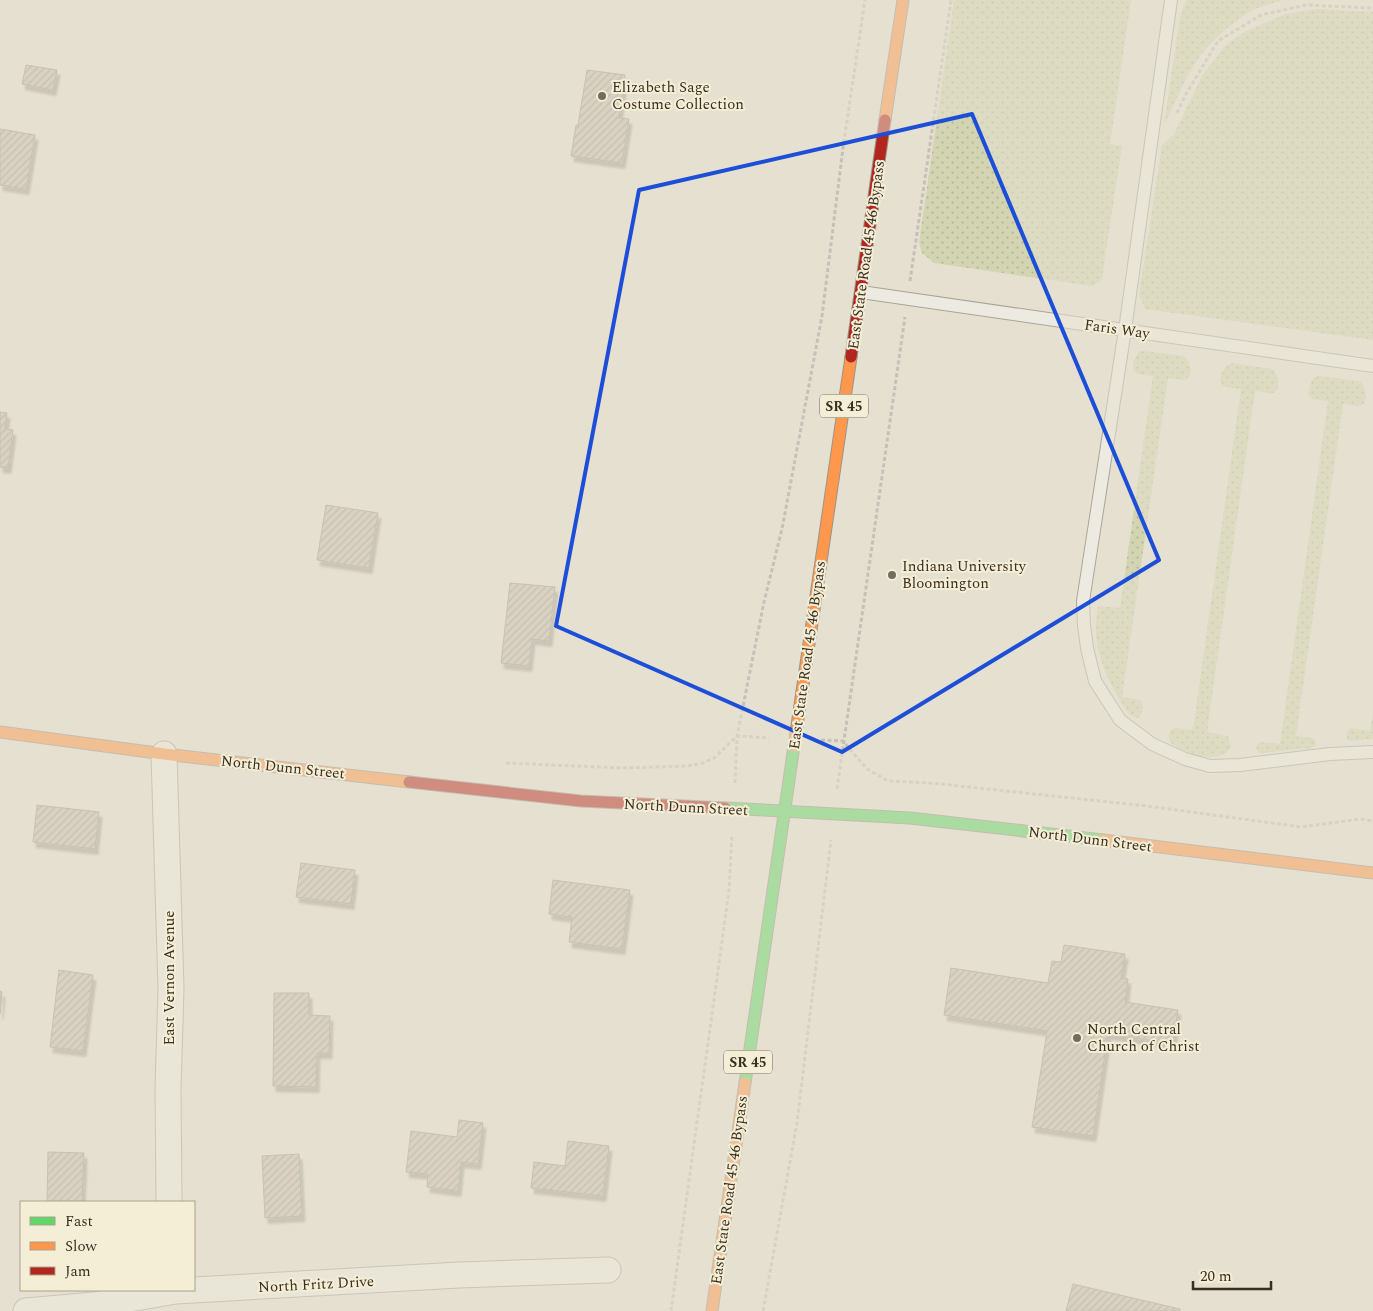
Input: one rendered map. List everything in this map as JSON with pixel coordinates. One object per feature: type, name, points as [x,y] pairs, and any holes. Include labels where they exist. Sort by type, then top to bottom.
[{"type":"main road","name":"East State Road 45 46 Bypass","points":[[712,1311],[903,0]]},
{"type":"main road","name":"North Dunn Street","points":[[0,732],[164,754],[581,802],[910,818],[1373,873]]},
{"type":"street","name":"East Vernon Avenue","points":[[164,754],[171,989],[168,1088],[170,1201]]},
{"type":"street","name":"North Fritz Drive","points":[[195,1290],[608,1270]]},
{"type":"street","name":"North Fritz Drive","points":[[26,1311],[94,1304],[176,1291]]},
{"type":"lane","points":[[1171,0],[1125,330],[1083,601],[1087,648],[1095,681],[1120,720],[1152,744],[1184,760],[1210,766],[1240,765],[1330,754],[1373,752]]},
{"type":"lane","name":"Faris Way","points":[[860,292],[1373,366]]},
{"type":"path","points":[[498,763],[622,768],[688,766],[703,763],[714,758],[737,736],[764,602],[782,529],[822,316],[843,148],[865,0]]},
{"type":"path","points":[[951,0],[844,741],[867,769],[888,781],[930,783],[1147,806],[1301,827],[1360,819],[1373,821]]},
{"type":"path","points":[[1151,145],[1169,128],[1186,94],[1218,40],[1261,15],[1306,4],[1373,8]]},
{"type":"path","points":[[671,1311],[729,890]]},
{"type":"path","points":[[763,1311],[797,1123],[824,892]]},
{"type":"highlighted area","points":[[972,114],[1159,560],[842,752],[556,626],[639,190]]},
{"type":"green space","points":[[954,0],[1131,0],[1110,144],[1122,146],[1102,278],[1092,286],[934,263],[922,253],[919,243]]},
{"type":"green space","points":[[1188,0],[1283,0],[1250,12],[1231,25],[1209,45],[1192,68],[1164,124],[1180,18]]},
{"type":"green space","points":[[1317,9],[1373,12],[1373,340],[1145,309],[1139,295],[1162,145],[1174,134],[1202,76],[1226,45],[1246,31],[1286,14]]},
{"type":"green space","points":[[1140,351],[1184,356],[1188,362],[1190,373],[1189,377],[1184,380],[1168,378],[1122,697],[1141,700],[1143,707],[1138,718],[1130,715],[1107,676],[1097,644],[1096,626],[1098,606],[1120,608],[1153,376],[1141,375],[1134,371],[1133,365]]},
{"type":"green space","points":[[1232,363],[1272,369],[1276,375],[1278,386],[1277,390],[1272,393],[1255,391],[1207,732],[1228,736],[1231,746],[1223,754],[1209,757],[1179,748],[1169,740],[1169,734],[1172,729],[1176,728],[1193,730],[1241,389],[1224,386],[1220,381],[1225,367]]},
{"type":"green space","points":[[1319,376],[1359,381],[1364,387],[1366,399],[1363,405],[1360,406],[1343,404],[1296,736],[1312,738],[1316,741],[1316,745],[1312,748],[1260,753],[1256,749],[1261,742],[1280,744],[1328,401],[1312,399],[1308,394],[1312,380]]},
{"type":"green space","points":[[1373,713],[1373,739],[1350,741],[1347,739],[1347,732],[1350,728],[1370,731]]},
{"type":"building","points":[[26,65],[57,70],[53,90],[22,84]]},
{"type":"building","name":"Elizabeth Sage Costume Collection","points":[[587,70],[625,75],[619,118],[629,119],[622,163],[571,156]]},
{"type":"building","points":[[0,129],[35,135],[26,189],[0,185]]},
{"type":"building","points":[[0,412],[7,413],[5,429],[13,430],[8,468],[0,467]]},
{"type":"building","points":[[326,505],[378,513],[369,568],[317,560]]},
{"type":"building","points":[[510,583],[555,587],[549,641],[532,639],[529,666],[501,663]]},
{"type":"building","points":[[37,805],[99,812],[95,849],[33,842]]},
{"type":"building","points":[[301,863],[355,870],[351,904],[296,897]]},
{"type":"building","points":[[553,880],[630,890],[622,949],[569,942],[572,917],[549,914]]},
{"type":"building","name":"North Central Church of Christ","points":[[1064,945],[1125,954],[1121,978],[1128,979],[1125,1002],[1178,1010],[1173,1044],[1108,1034],[1093,1136],[1032,1127],[1047,1031],[944,1015],[951,968],[1048,983],[1052,961],[1061,962]]},
{"type":"building","points":[[59,970],[93,975],[83,1051],[50,1047]]},
{"type":"building","points":[[0,991],[2,992],[0,1014]]},
{"type":"building","points":[[274,993],[309,993],[309,1015],[330,1016],[329,1053],[317,1053],[316,1087],[273,1086]]},
{"type":"building","points":[[459,1120],[483,1123],[478,1164],[461,1162],[458,1191],[427,1187],[428,1174],[406,1172],[411,1131],[457,1137]]},
{"type":"building","points":[[568,1141],[609,1146],[603,1196],[531,1188],[534,1162],[565,1166]]},
{"type":"building","points":[[48,1152],[84,1153],[82,1201],[47,1201]]},
{"type":"building","points":[[299,1154],[302,1216],[265,1218],[262,1156]]},
{"type":"building","points":[[1073,1284],[1180,1309],[1180,1311],[1066,1311]]},
{"type":"traffic: fast","points":[[745,1083],[794,746]]},
{"type":"traffic: fast","points":[[725,808],[910,818],[1103,840]]},
{"type":"traffic: slow","points":[[885,120],[903,0]]},
{"type":"traffic: slow","points":[[794,746],[851,357]]},
{"type":"traffic: slow","points":[[0,732],[164,754],[409,782]]},
{"type":"traffic: slow","points":[[1103,840],[1373,873]]},
{"type":"traffic: slow","points":[[712,1311],[745,1083]]},
{"type":"traffic: jam","points":[[851,357],[885,120]]},
{"type":"traffic: jam","points":[[409,782],[581,801],[725,808]]},
{"type":"place","name":"Elizabeth Sage Costume Collection","points":[[602,96]]},
{"type":"place","name":"Indiana University Bloomington","points":[[892,575]]},
{"type":"place","name":"North Central Church of Christ","points":[[1077,1038]]}]
